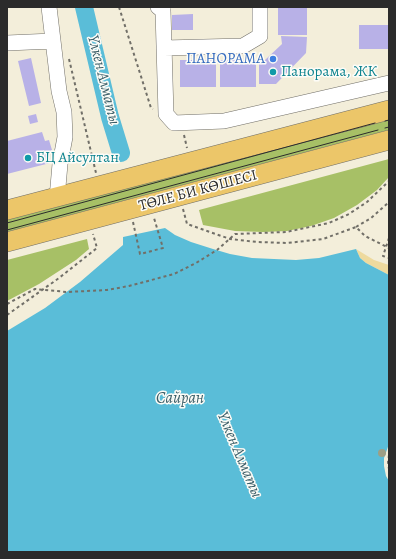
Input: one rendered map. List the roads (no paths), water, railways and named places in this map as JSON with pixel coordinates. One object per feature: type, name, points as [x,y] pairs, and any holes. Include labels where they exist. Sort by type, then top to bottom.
[{"type":"main road","name":"ТӨЛЕ БИ КӨШЕСІ","points":[[7,210],[389,110]]},
{"type":"main road","name":"ТӨЛЕ БИ КӨШЕСІ","points":[[7,242],[177,202],[389,140]]},
{"type":"lane","points":[[50,7],[59,91],[64,112],[65,137],[59,171],[57,198]]},
{"type":"lane","points":[[158,7],[163,12],[166,114],[174,123],[224,121],[389,83]]},
{"type":"lane","points":[[164,48],[243,46],[260,36],[260,7]]},
{"type":"lane","points":[[7,43],[53,41]]},
{"type":"water","name":"Сайран","points":[[165,228],[175,235],[191,242],[230,254],[252,258],[296,260],[319,258],[356,249],[360,258],[366,263],[389,275],[389,444],[384,458],[384,466],[386,476],[389,481],[389,552],[7,552],[7,331],[45,308],[80,282],[123,245],[123,237]]},
{"type":"waterway","name":"Үлкен Алматы","points":[[84,7],[110,117],[121,153]]},
{"type":"tram line","points":[[385,121],[389,120]]},
{"type":"tram line","points":[[7,223],[375,123]]},
{"type":"tram line","points":[[385,128],[389,127]]},
{"type":"tram line","points":[[7,230],[378,130]]},
{"type":"place","name":"ПАНОРАМА","points":[[273,59]]},
{"type":"place","name":"Панорама, ЖК","points":[[273,72]]},
{"type":"place","name":"БЦ Айсултан","points":[[28,158]]}]
